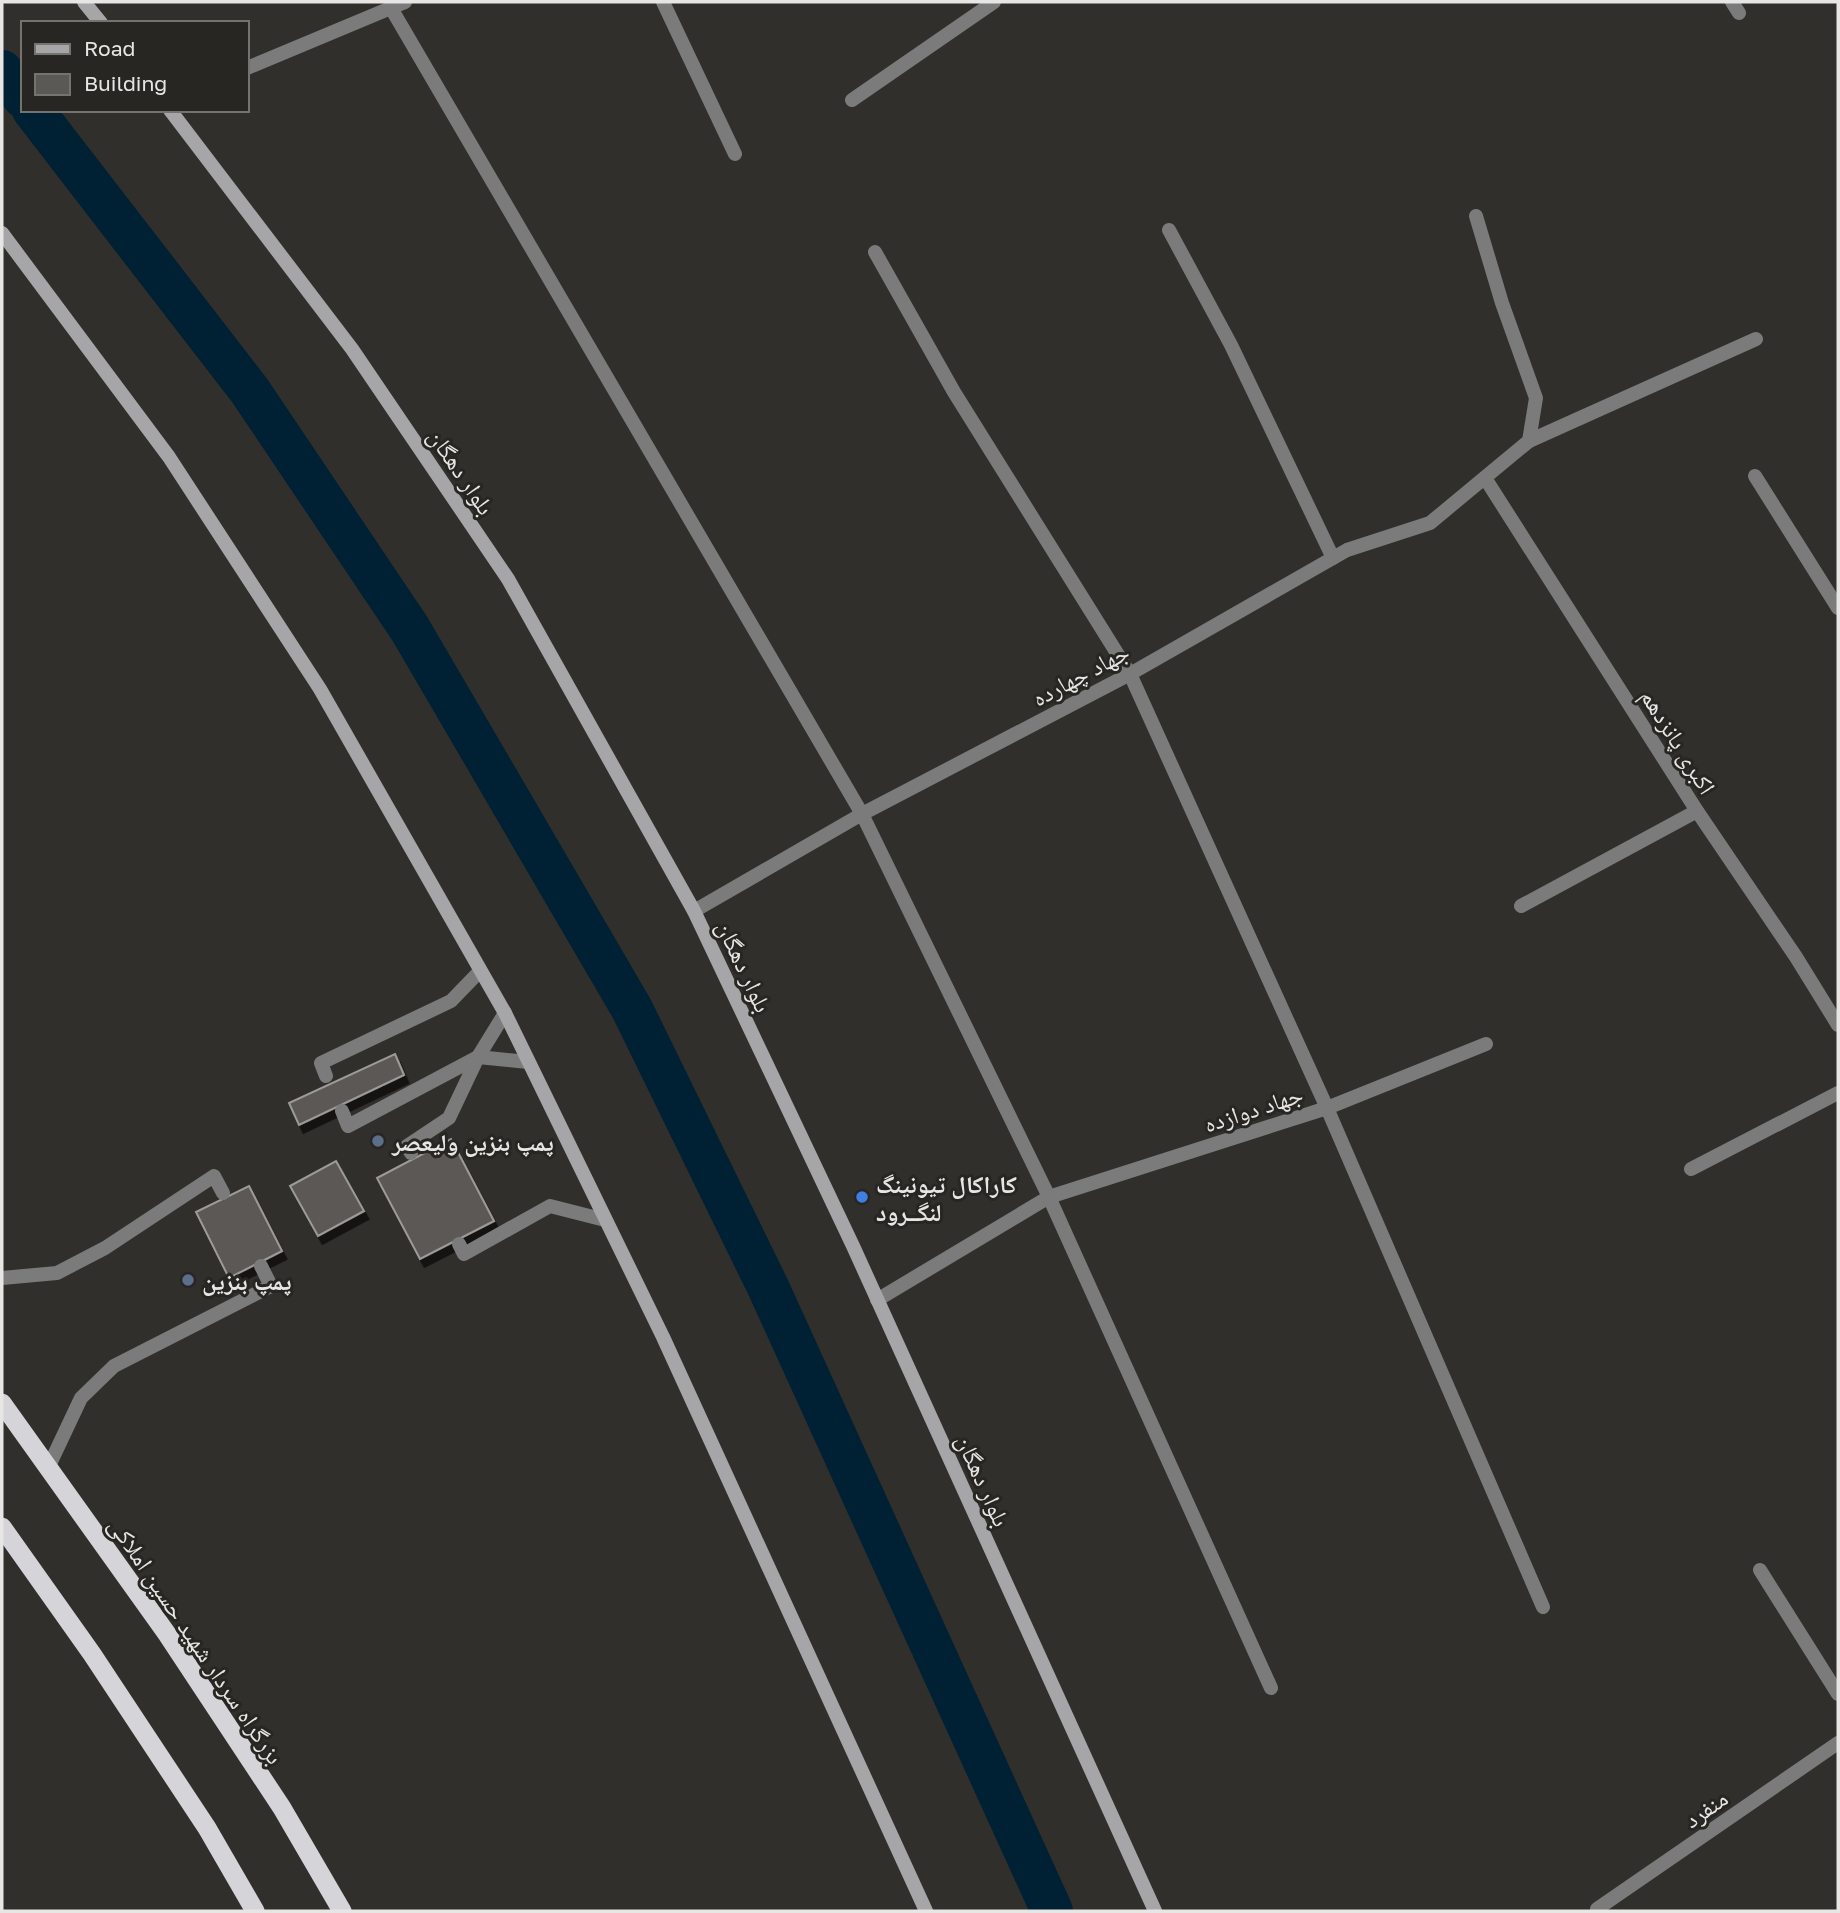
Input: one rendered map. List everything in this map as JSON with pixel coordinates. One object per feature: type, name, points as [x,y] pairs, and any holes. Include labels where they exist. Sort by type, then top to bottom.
[{"type":"highway","name":"بزرگراه سردار شهید حسین املاکی","points":[[2,1403],[175,1646],[282,1808],[342,1911]]},
{"type":"highway","points":[[2,1527],[92,1654],[199,1816],[255,1911]]},
{"type":"main road","points":[[84,2],[99,21]]},
{"type":"main road","name":"بلوار دهگان","points":[[172,112],[352,349],[508,579],[694,911],[877,1300],[1155,1911]]},
{"type":"main road","points":[[2,233],[169,457],[320,689],[505,1013],[663,1337],[926,1911]]},
{"type":"street","points":[[248,68],[405,2]]},
{"type":"street","points":[[663,2],[735,154]]},
{"type":"street","points":[[852,100],[994,2]]},
{"type":"street","points":[[390,8],[862,814],[1049,1197],[1271,1688]]},
{"type":"street","points":[[1476,216],[1502,303],[1536,398],[1529,441]]},
{"type":"street","points":[[1169,230],[1231,345],[1333,558]]},
{"type":"street","name":"جهاد دوازده","points":[[875,252],[954,392],[1130,674],[1326,1108],[1049,1197],[877,1300]]},
{"type":"street","name":"جهاد چهارده","points":[[694,911],[862,814],[1130,674],[1347,550],[1430,523],[1529,441],[1756,340]]},
{"type":"street","points":[[1755,476],[1838,608]]},
{"type":"street","name":"اکبری پانزدهم","points":[[1485,478],[1697,811],[1796,957],[1838,1026]]},
{"type":"street","points":[[1521,906],[1697,811]]},
{"type":"street","points":[[326,1076],[321,1063],[451,1001],[480,971]]},
{"type":"street","points":[[411,1153],[407,1146],[449,1118],[478,1057],[505,1013]]},
{"type":"street","points":[[1486,1044],[1326,1108],[1543,1607]]},
{"type":"street","points":[[342,1111],[348,1126],[478,1057],[528,1062]]},
{"type":"street","points":[[1691,1169],[1838,1093]]},
{"type":"street","points":[[2,1278],[57,1273],[105,1248],[214,1176],[223,1193]]},
{"type":"street","points":[[459,1244],[464,1254],[550,1206],[605,1220]]},
{"type":"street","points":[[48,1468],[81,1398],[114,1366],[271,1286],[261,1266]]},
{"type":"street","points":[[1760,1570],[1838,1694]]},
{"type":"street","name":"منفرد","points":[[1597,1910],[1838,1743]]},
{"type":"building","points":[[395,1054],[404,1075],[299,1125],[289,1103]]},
{"type":"building","points":[[451,1139],[494,1221],[420,1259],[377,1178]]},
{"type":"building","points":[[336,1161],[364,1211],[318,1236],[290,1186]]},
{"type":"building","points":[[249,1186],[282,1251],[229,1278],[196,1212]]},
{"type":"waterway","points":[[2,71],[21,95]]},
{"type":"waterway","points":[[35,112],[250,391],[410,629],[632,1009],[768,1287],[1052,1911]]},
{"type":"place","name":"پمپ بنزین ولیعصر","points":[[378,1141]]},
{"type":"place","name":"کاراکال تیونینگ لنگــرود","points":[[862,1197]]},
{"type":"place","name":"پمپ بنزین","points":[[188,1280]]}]
